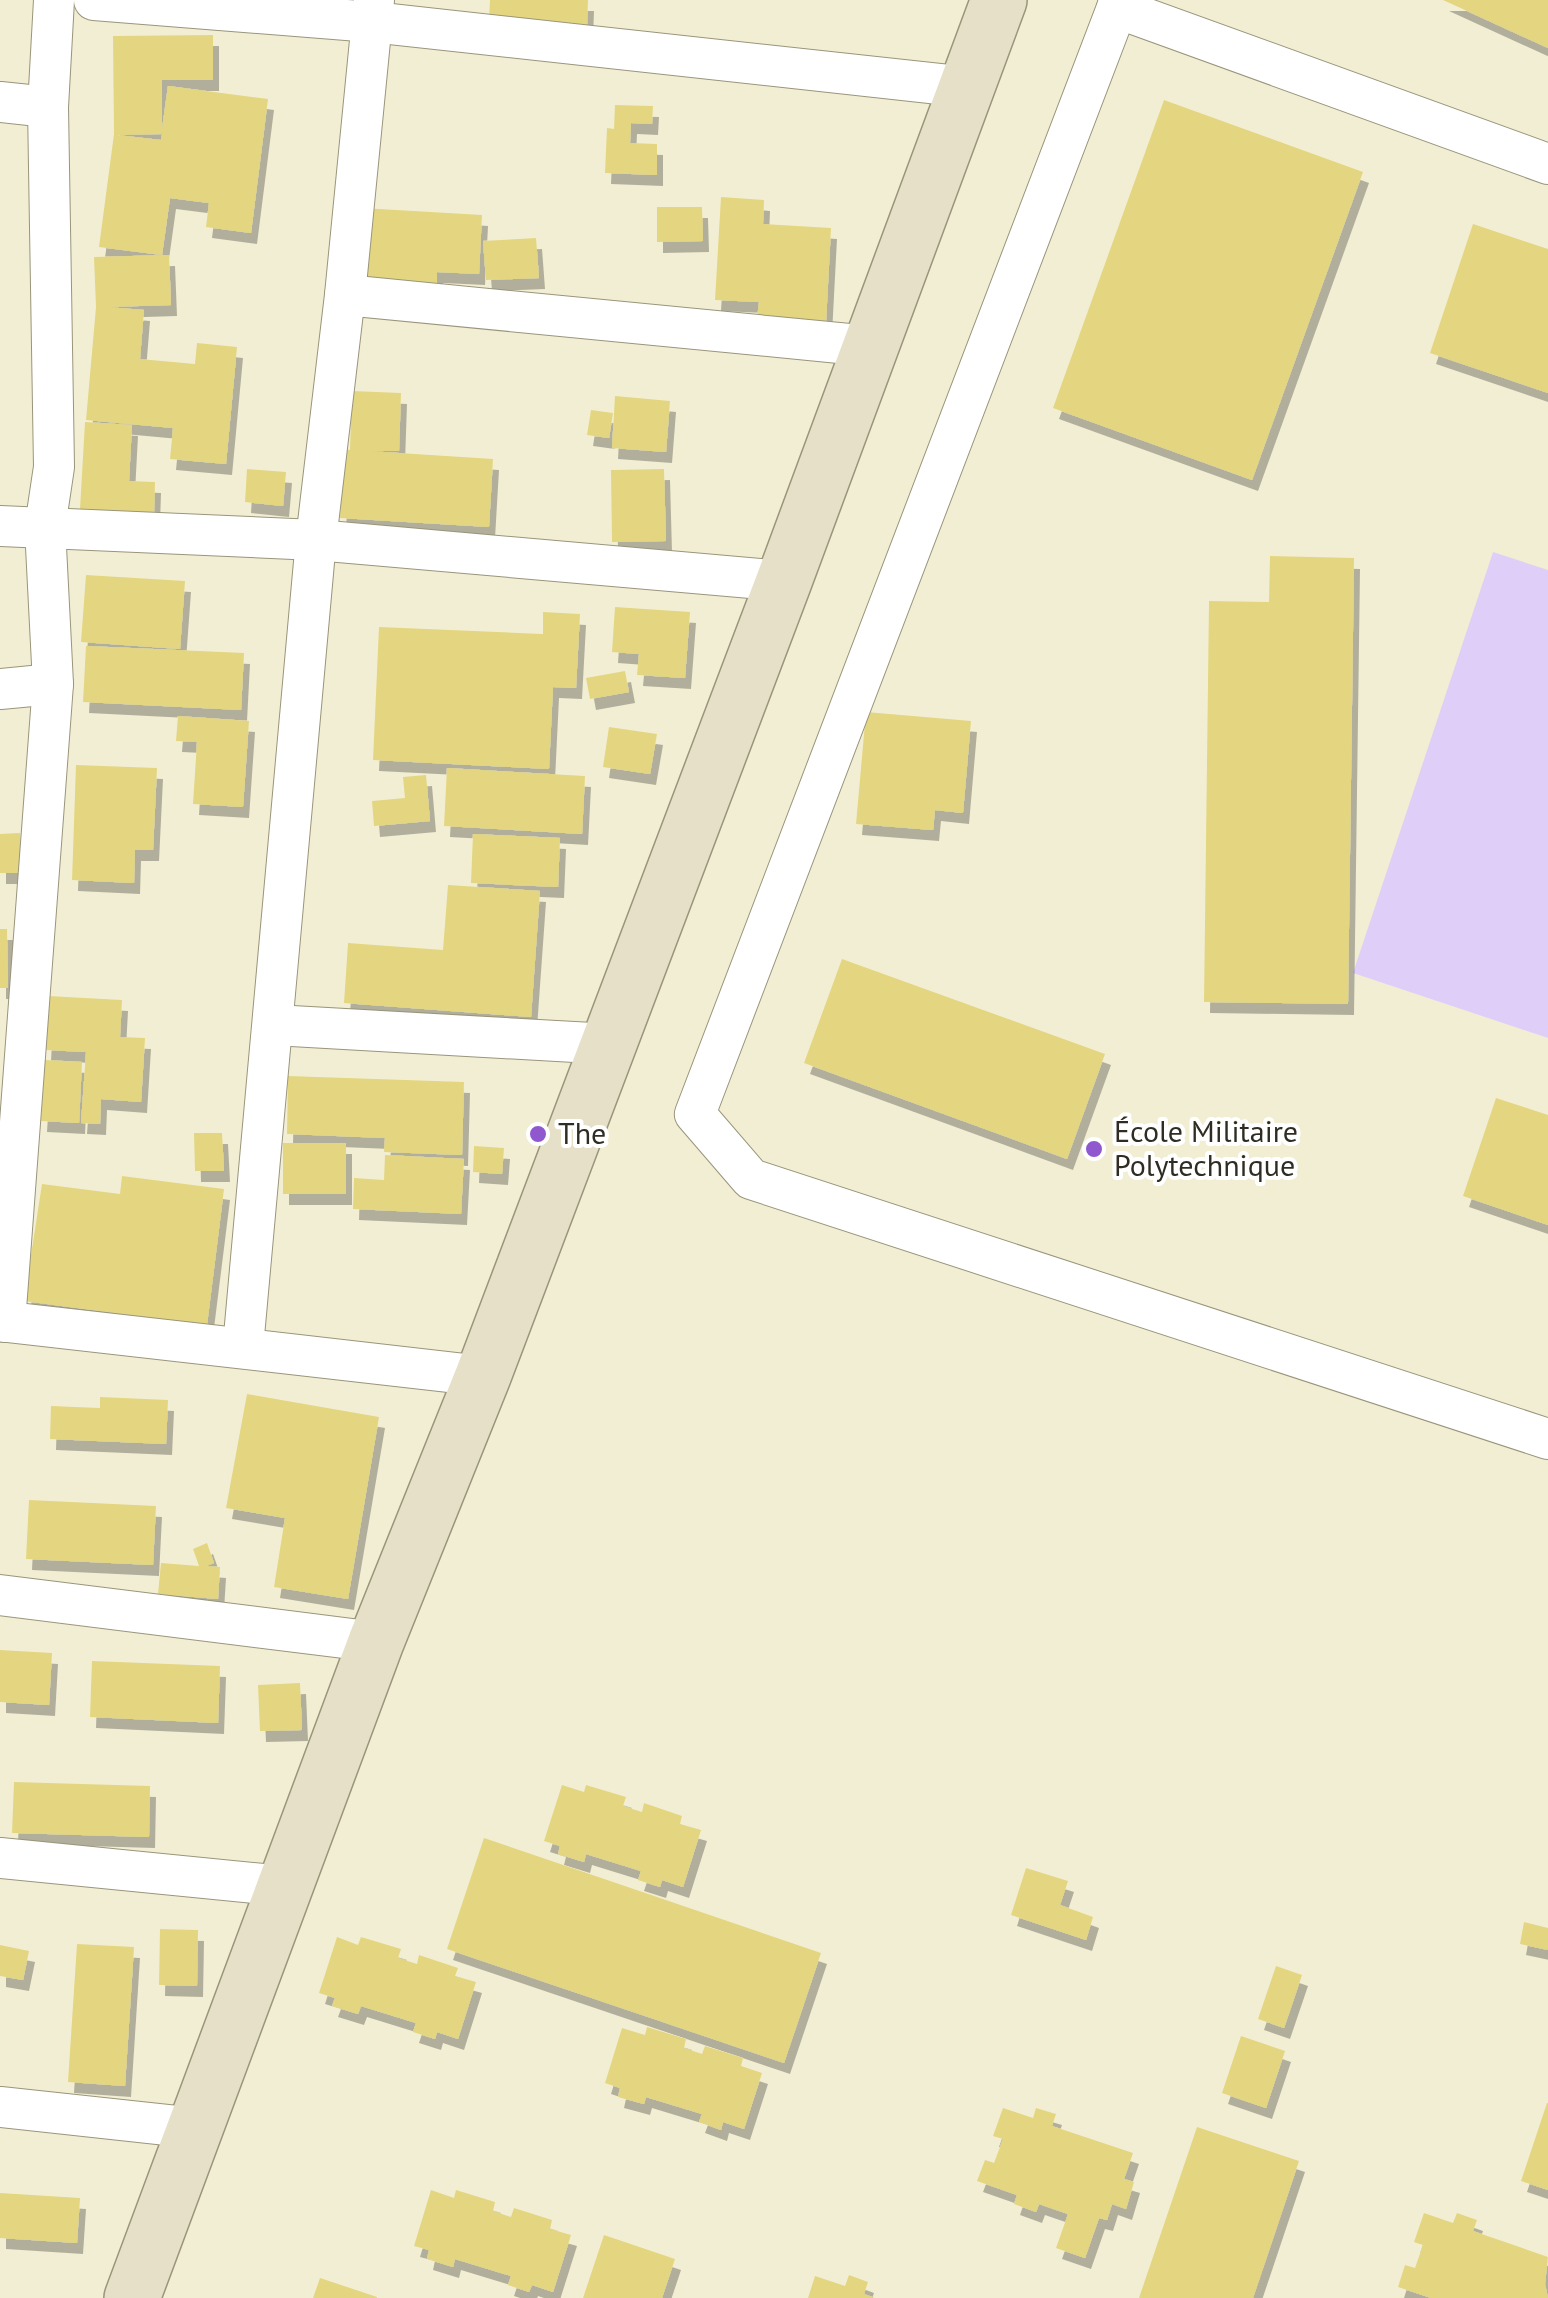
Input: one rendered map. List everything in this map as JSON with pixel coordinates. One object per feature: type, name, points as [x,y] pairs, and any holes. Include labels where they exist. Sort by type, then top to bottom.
[{"type":"main road","points":[[132,2298],[376,1642],[610,1044],[999,0]]},
{"type":"street","points":[[54,0],[48,107],[54,467],[45,527],[53,684],[3,1322],[483,1376]]},
{"type":"street","points":[[94,0],[373,11],[967,87]]},
{"type":"street","points":[[1548,164],[1119,4],[694,1114],[750,1179],[1548,1439]]},
{"type":"street","points":[[243,1348],[316,540],[373,11]]},
{"type":"street","points":[[0,102],[48,107]]},
{"type":"street","points":[[345,294],[870,346]]},
{"type":"street","points":[[0,526],[316,540],[784,582]]},
{"type":"street","points":[[0,689],[53,684]]},
{"type":"street","points":[[274,1025],[610,1044]]},
{"type":"street","points":[[0,1596],[376,1642]]},
{"type":"street","points":[[0,1858],[284,1886]]},
{"type":"street","points":[[0,2107],[195,2128]]},
{"type":"shaded area","points":[[1493,552],[1548,570],[1548,1038],[1353,973]]},
{"type":"building","points":[[490,0],[588,0],[587,27],[489,20]]},
{"type":"building","points":[[1443,0],[1548,0],[1548,48]]},
{"type":"building","points":[[213,35],[213,80],[162,80],[162,129],[168,86],[268,99],[251,233],[206,227],[209,203],[170,198],[162,255],[99,247],[114,134],[113,36]],"holes":[[[162,134],[161,140],[117,135]]]},
{"type":"building","points":[[1164,100],[1363,172],[1252,480],[1053,408]]},
{"type":"building","points":[[615,105],[653,106],[652,124],[631,123],[630,143],[657,144],[657,175],[605,173],[607,128],[614,129]]},
{"type":"building","points":[[721,197],[764,200],[763,224],[831,228],[826,323],[757,319],[759,302],[715,300]]},
{"type":"building","points":[[657,207],[702,207],[703,241],[657,242]]},
{"type":"building","points":[[362,208],[482,215],[479,274],[437,272],[437,284],[358,280]]},
{"type":"building","points":[[1473,224],[1548,249],[1548,393],[1430,353]]},
{"type":"building","points":[[536,238],[539,278],[486,280],[483,241]]},
{"type":"building","points":[[169,255],[171,305],[107,307],[144,310],[140,359],[195,364],[197,343],[237,347],[226,464],[170,459],[173,428],[86,420],[96,307],[94,257]]},
{"type":"building","points":[[352,391],[401,393],[399,451],[368,451],[493,459],[489,527],[340,518],[344,449],[350,450]]},
{"type":"building","points":[[615,396],[670,401],[666,452],[612,448]]},
{"type":"building","points":[[591,410],[613,413],[609,438],[587,435]]},
{"type":"building","points":[[85,422],[132,425],[129,481],[155,482],[154,513],[80,509]]},
{"type":"building","points":[[247,469],[286,472],[283,506],[245,502]]},
{"type":"building","points":[[664,469],[666,541],[612,542],[611,470]]},
{"type":"building","points":[[1270,556],[1354,558],[1348,1004],[1204,1002],[1209,601],[1269,602]]},
{"type":"building","points":[[86,575],[185,581],[180,649],[81,642]]},
{"type":"building","points":[[615,607],[690,612],[685,678],[637,675],[639,654],[612,652]]},
{"type":"building","points":[[543,612],[580,614],[576,688],[553,687],[549,769],[373,760],[379,627],[543,634]]},
{"type":"building","points":[[86,646],[244,653],[241,710],[83,702]]},
{"type":"building","points":[[625,671],[629,692],[590,699],[586,678]]},
{"type":"building","points":[[866,712],[971,721],[963,813],[935,810],[933,830],[856,824]]},
{"type":"building","points":[[178,716],[249,721],[243,807],[193,804],[197,742],[176,741]]},
{"type":"building","points":[[609,727],[657,734],[650,774],[603,767]]},
{"type":"building","points":[[76,765],[157,768],[153,850],[135,850],[134,883],[72,880]]},
{"type":"building","points":[[447,768],[585,776],[582,834],[444,826]]},
{"type":"building","points":[[426,775],[430,821],[374,826],[372,801],[405,798],[403,777]]},
{"type":"building","points":[[20,833],[22,873],[0,873],[0,834]]},
{"type":"building","points":[[473,834],[560,838],[558,887],[471,883]]},
{"type":"building","points":[[448,885],[540,891],[531,1017],[344,1003],[348,943],[443,950]]},
{"type":"building","points":[[0,929],[7,929],[8,988],[0,988]]},
{"type":"building","points":[[842,959],[1105,1054],[1067,1159],[804,1063]]},
{"type":"building","points":[[48,996],[122,1000],[120,1037],[145,1038],[141,1102],[101,1099],[100,1124],[81,1123],[86,1052],[45,1050]]},
{"type":"building","points":[[45,1060],[82,1062],[79,1123],[41,1121]]},
{"type":"building","points":[[288,1076],[464,1082],[462,1155],[384,1152],[385,1138],[287,1134]]},
{"type":"building","points":[[1496,1098],[1548,1115],[1548,1225],[1463,1196]]},
{"type":"building","points":[[194,1133],[222,1133],[224,1171],[195,1171]]},
{"type":"building","points":[[283,1143],[346,1143],[346,1194],[283,1194]]},
{"type":"building","points":[[474,1146],[504,1148],[502,1174],[473,1172]]},
{"type":"building","points":[[385,1155],[464,1159],[461,1214],[353,1209],[354,1178],[384,1180]]},
{"type":"building","points":[[122,1176],[224,1189],[207,1325],[24,1301],[42,1184],[120,1194]]},
{"type":"building","points":[[247,1394],[379,1417],[348,1599],[274,1587],[285,1518],[226,1508]]},
{"type":"building","points":[[100,1397],[168,1400],[166,1444],[50,1439],[51,1406],[100,1408]]},
{"type":"building","points":[[29,1500],[156,1506],[153,1565],[26,1559]]},
{"type":"building","points":[[207,1543],[214,1563],[206,1566],[220,1567],[218,1599],[158,1594],[161,1563],[199,1566],[193,1549]]},
{"type":"building","points":[[0,1650],[52,1653],[49,1705],[0,1702]]},
{"type":"building","points":[[92,1661],[220,1666],[218,1723],[90,1717]]},
{"type":"building","points":[[300,1683],[302,1730],[260,1731],[258,1685]]},
{"type":"building","points":[[14,1782],[150,1786],[149,1837],[12,1833]]},
{"type":"building","points":[[562,1785],[584,1792],[586,1785],[626,1797],[623,1806],[642,1812],[644,1803],[682,1816],[680,1824],[701,1830],[683,1887],[662,1880],[660,1887],[638,1880],[641,1871],[586,1854],[584,1862],[558,1854],[560,1846],[544,1841]]},
{"type":"building","points":[[484,1838],[821,1953],[784,2063],[447,1949]]},
{"type":"building","points":[[1026,1868],[1068,1881],[1060,1905],[1093,1917],[1086,1940],[1011,1915]]},
{"type":"building","points":[[1524,1922],[1548,1928],[1548,1950],[1520,1944]]},
{"type":"building","points":[[160,1929],[198,1930],[197,1986],[159,1985]]},
{"type":"building","points":[[337,1937],[358,1945],[361,1937],[401,1949],[398,1958],[417,1964],[419,1955],[458,1968],[455,1976],[476,1982],[458,2039],[437,2032],[435,2039],[413,2032],[416,2023],[361,2006],[358,2014],[332,2006],[335,1998],[319,1993]]},
{"type":"building","points":[[77,1944],[134,1947],[125,2086],[68,2082]]},
{"type":"building","points":[[0,1945],[29,1951],[23,1980],[0,1976]]},
{"type":"building","points":[[1276,1966],[1302,1975],[1284,2028],[1258,2019]]},
{"type":"building","points":[[647,2027],[686,2039],[684,2048],[702,2054],[705,2046],[743,2058],[741,2066],[762,2073],[744,2129],[723,2122],[721,2130],[699,2122],[702,2114],[646,2097],[644,2104],[618,2097],[620,2088],[605,2083],[622,2028],[645,2035]]},
{"type":"building","points":[[1241,2036],[1285,2051],[1266,2108],[1222,2093]]},
{"type":"building","points":[[1548,2103],[1548,2190],[1521,2181]]},
{"type":"building","points":[[1003,2108],[1033,2118],[1036,2108],[1056,2114],[1052,2126],[1133,2153],[1124,2179],[1134,2182],[1126,2209],[1112,2204],[1107,2220],[1099,2218],[1085,2258],[1056,2248],[1068,2214],[1039,2204],[1036,2212],[1014,2204],[1017,2195],[977,2181],[985,2160],[994,2163],[1003,2139],[993,2136]]},
{"type":"building","points":[[1197,2127],[1299,2161],[1253,2298],[1139,2298]]},
{"type":"building","points":[[431,2190],[454,2198],[456,2190],[495,2202],[493,2211],[511,2217],[514,2208],[552,2220],[550,2229],[571,2235],[553,2292],[532,2285],[529,2292],[508,2285],[511,2276],[455,2259],[453,2267],[427,2259],[429,2250],[414,2246]]},
{"type":"building","points":[[0,2193],[80,2198],[77,2243],[0,2238]]},
{"type":"building","points":[[1424,2213],[1453,2223],[1457,2213],[1477,2220],[1473,2231],[1548,2257],[1548,2298],[1431,2298],[1398,2287],[1405,2265],[1415,2268],[1423,2245],[1414,2242]]},
{"type":"building","points":[[604,2235],[675,2259],[662,2298],[583,2298]]},
{"type":"building","points":[[849,2275],[868,2282],[864,2294],[875,2298],[808,2298],[815,2276],[845,2286]]},
{"type":"building","points":[[320,2278],[377,2297],[377,2298],[313,2298]]},
{"type":"place","name":"The","points":[[538,1134]]},
{"type":"place","name":"École Militaire Polytechnique","points":[[1094,1149]]}]
